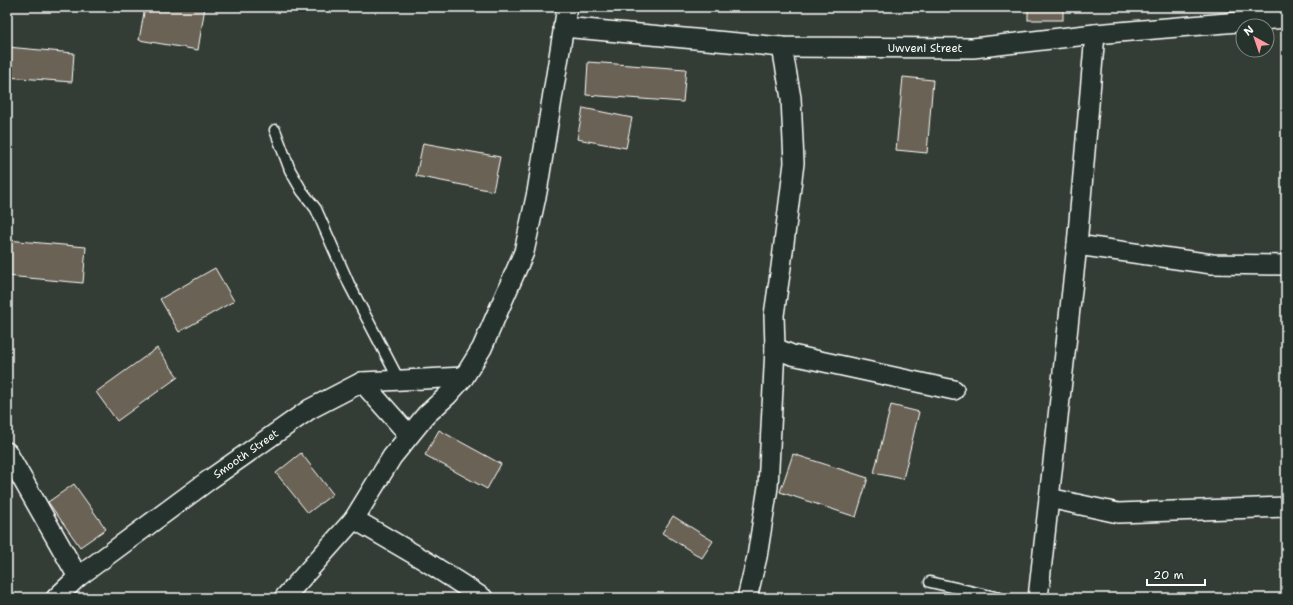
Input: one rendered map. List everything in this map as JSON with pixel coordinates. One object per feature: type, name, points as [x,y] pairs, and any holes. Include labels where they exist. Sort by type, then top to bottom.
[{"type":"street","points":[[284,598],[354,519],[392,457],[426,415],[448,395],[464,377],[482,348],[524,252],[537,192],[567,7]]},
{"type":"street","name":"Uwveni Street","points":[[563,27],[782,47],[973,48],[1095,34],[1286,18]]},
{"type":"street","points":[[1038,598],[1077,245],[1095,34]]},
{"type":"street","points":[[747,598],[757,557],[768,487],[775,348],[774,315],[794,163],[791,98],[782,47]]},
{"type":"street","points":[[1077,245],[1212,264],[1286,265]]},
{"type":"street","points":[[775,348],[792,355],[954,390]]},
{"type":"street","name":"Smooth Street","points":[[56,598],[78,577],[209,480],[310,409],[362,382],[464,377]]},
{"type":"street","points":[[362,382],[410,436]]},
{"type":"street","points":[[7,452],[78,577]]},
{"type":"street","points":[[1049,498],[1118,514],[1286,507]]},
{"type":"street","points":[[354,519],[424,560],[483,598]]},
{"type":"lane","points":[[275,130],[290,170],[302,191],[316,209],[349,284],[399,380]]},
{"type":"lane","points":[[930,582],[1000,598]]},
{"type":"building","points":[[145,7],[205,7],[198,50],[139,40]]},
{"type":"building","points":[[1028,7],[1063,7],[1063,20],[1028,20]]},
{"type":"building","points":[[7,47],[74,53],[72,82],[7,77]]},
{"type":"building","points":[[588,62],[686,69],[683,102],[586,95]]},
{"type":"building","points":[[903,77],[933,80],[927,153],[896,150]]},
{"type":"building","points":[[583,108],[632,118],[626,148],[577,139]]},
{"type":"building","points":[[423,143],[500,157],[493,191],[416,176]]},
{"type":"building","points":[[7,240],[86,247],[83,283],[7,276]]},
{"type":"building","points":[[215,268],[234,301],[179,332],[160,299]]},
{"type":"building","points":[[157,348],[178,377],[117,421],[96,392]]},
{"type":"building","points":[[891,405],[919,412],[903,479],[874,473]]},
{"type":"building","points":[[439,430],[501,464],[487,489],[425,455]]},
{"type":"building","points":[[301,453],[333,494],[308,513],[276,473]]},
{"type":"building","points":[[793,454],[868,478],[856,517],[780,492]]},
{"type":"building","points":[[74,484],[106,529],[80,547],[48,502]]},
{"type":"building","points":[[673,516],[713,541],[702,558],[662,533]]}]
